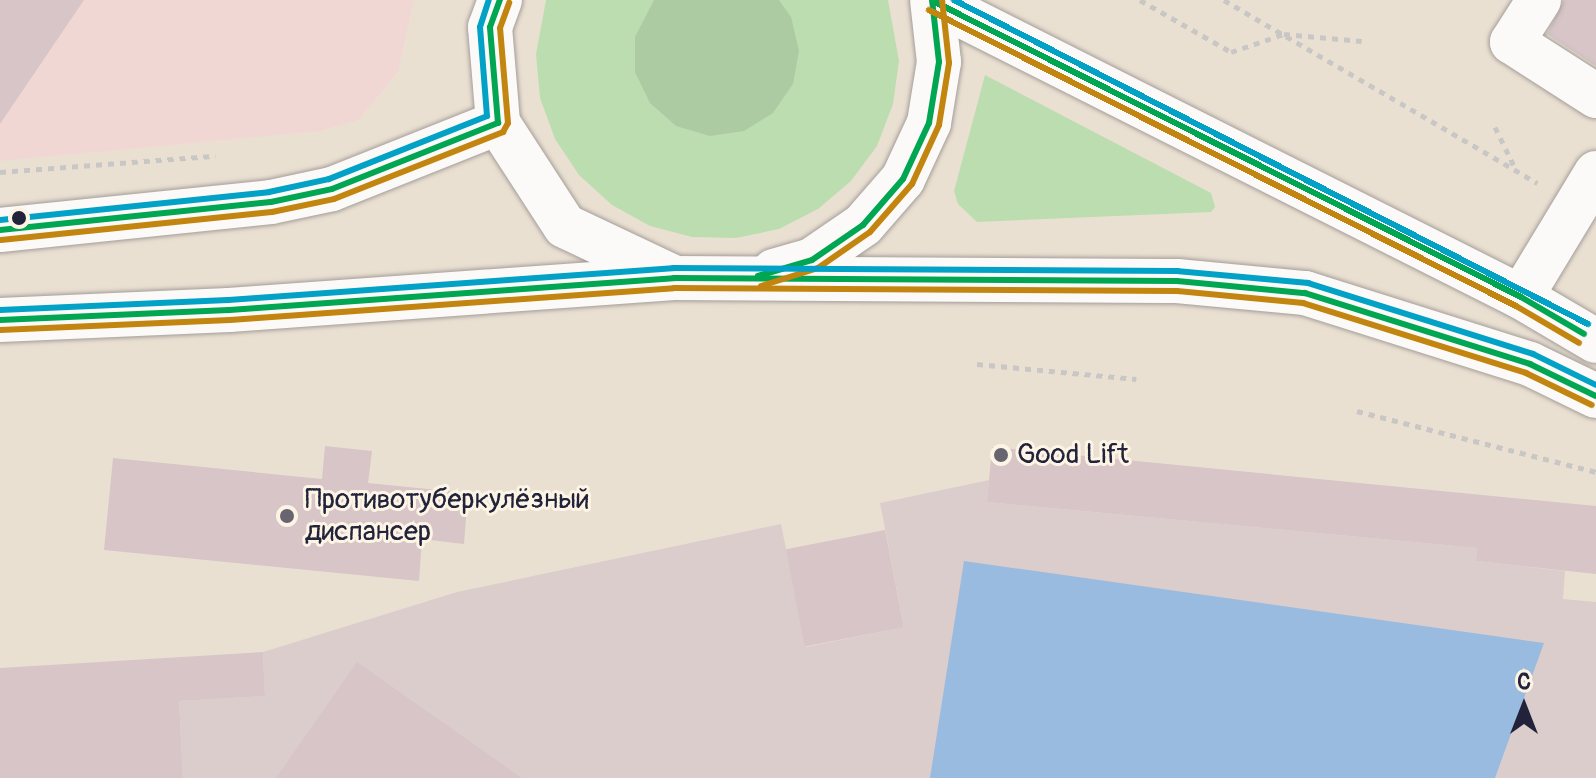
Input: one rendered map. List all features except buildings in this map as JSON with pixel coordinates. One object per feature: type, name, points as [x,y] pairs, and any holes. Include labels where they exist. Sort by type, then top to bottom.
[{"type":"main road","points":[[500,0],[490,27],[498,123],[565,226],[674,278]]},
{"type":"main road","points":[[753,278],[812,260],[863,225],[903,179],[929,123],[939,62],[933,0]]},
{"type":"main road","points":[[933,0],[1521,297],[1596,341]]},
{"type":"main road","points":[[1539,0],[1512,42],[1596,96]]},
{"type":"main road","points":[[0,230],[271,202],[332,189],[498,123]]},
{"type":"main road","points":[[1521,297],[1586,190]]},
{"type":"main road","points":[[0,320],[229,310],[674,278],[1177,281],[1305,293],[1530,364],[1596,396]]},
{"type":"path","points":[[1140,0],[1231,52],[1284,34],[1362,41]]},
{"type":"path","points":[[1224,0],[1517,171],[1586,190]]},
{"type":"path","points":[[1495,127],[1517,171]]},
{"type":"path","points":[[0,172],[222,155]]},
{"type":"path","points":[[977,364],[1136,379]]},
{"type":"path","points":[[1357,411],[1596,472]]},
{"type":"shaded area","points":[[0,0],[414,0],[398,72],[359,120],[320,131],[0,161]]},
{"type":"shaded area","points":[[989,480],[987,502],[1477,548],[1476,561],[1565,571],[1563,599],[1596,602],[1596,778],[183,778],[179,701],[265,696],[263,652],[457,592],[781,524],[806,647],[904,627],[880,503]]},
{"type":"green space","points":[[546,0],[888,0],[899,61],[893,104],[877,146],[851,181],[818,209],[779,229],[736,238],[692,237],[650,226],[612,205],[579,175],[555,139],[540,98],[536,54]]},
{"type":"green space","points":[[654,0],[779,0],[791,17],[799,51],[793,84],[773,113],[744,131],[710,136],[676,126],[650,103],[635,72],[635,37]]},
{"type":"green space","points":[[985,75],[1211,193],[1215,207],[1211,212],[977,222],[958,204],[954,191]]},
{"type":"water","points":[[964,561],[1544,643],[1495,778],[930,778]]},
{"type":"transit line","points":[[0,220],[269,192],[329,179],[487,116],[480,27],[489,0]]},
{"type":"transit line","points":[[0,230],[271,202],[332,189],[498,123],[490,27],[500,0]]},
{"type":"transit line","points":[[758,276],[812,260],[863,225],[903,179],[929,123],[939,62],[932,0]]},
{"type":"transit line","points":[[761,286],[818,268],[870,232],[912,184],[939,125],[949,63],[942,0]]},
{"type":"transit line","points":[[954,0],[1588,324]]},
{"type":"transit line","points":[[933,1],[1521,297],[1584,334]]},
{"type":"transit line","points":[[1,240],[272,212],[334,199],[503,132],[508,123],[500,28],[509,3]]},
{"type":"transit line","points":[[929,10],[1516,306],[1579,343]]},
{"type":"transit line","points":[[0,310],[228,300],[673,268],[1177,271],[1308,283],[1533,354],[1596,385]]},
{"type":"transit line","points":[[0,320],[229,310],[674,278],[1177,281],[1305,293],[1530,364],[1596,396]]},
{"type":"transit line","points":[[0,330],[230,320],[674,288],[1177,291],[1303,303],[1526,373],[1592,405]]},
{"type":"place","name":"Good Lift","points":[[1001,455]]},
{"type":"place","name":"Противотуберкулёзный диспансер","points":[[287,516]]}]
